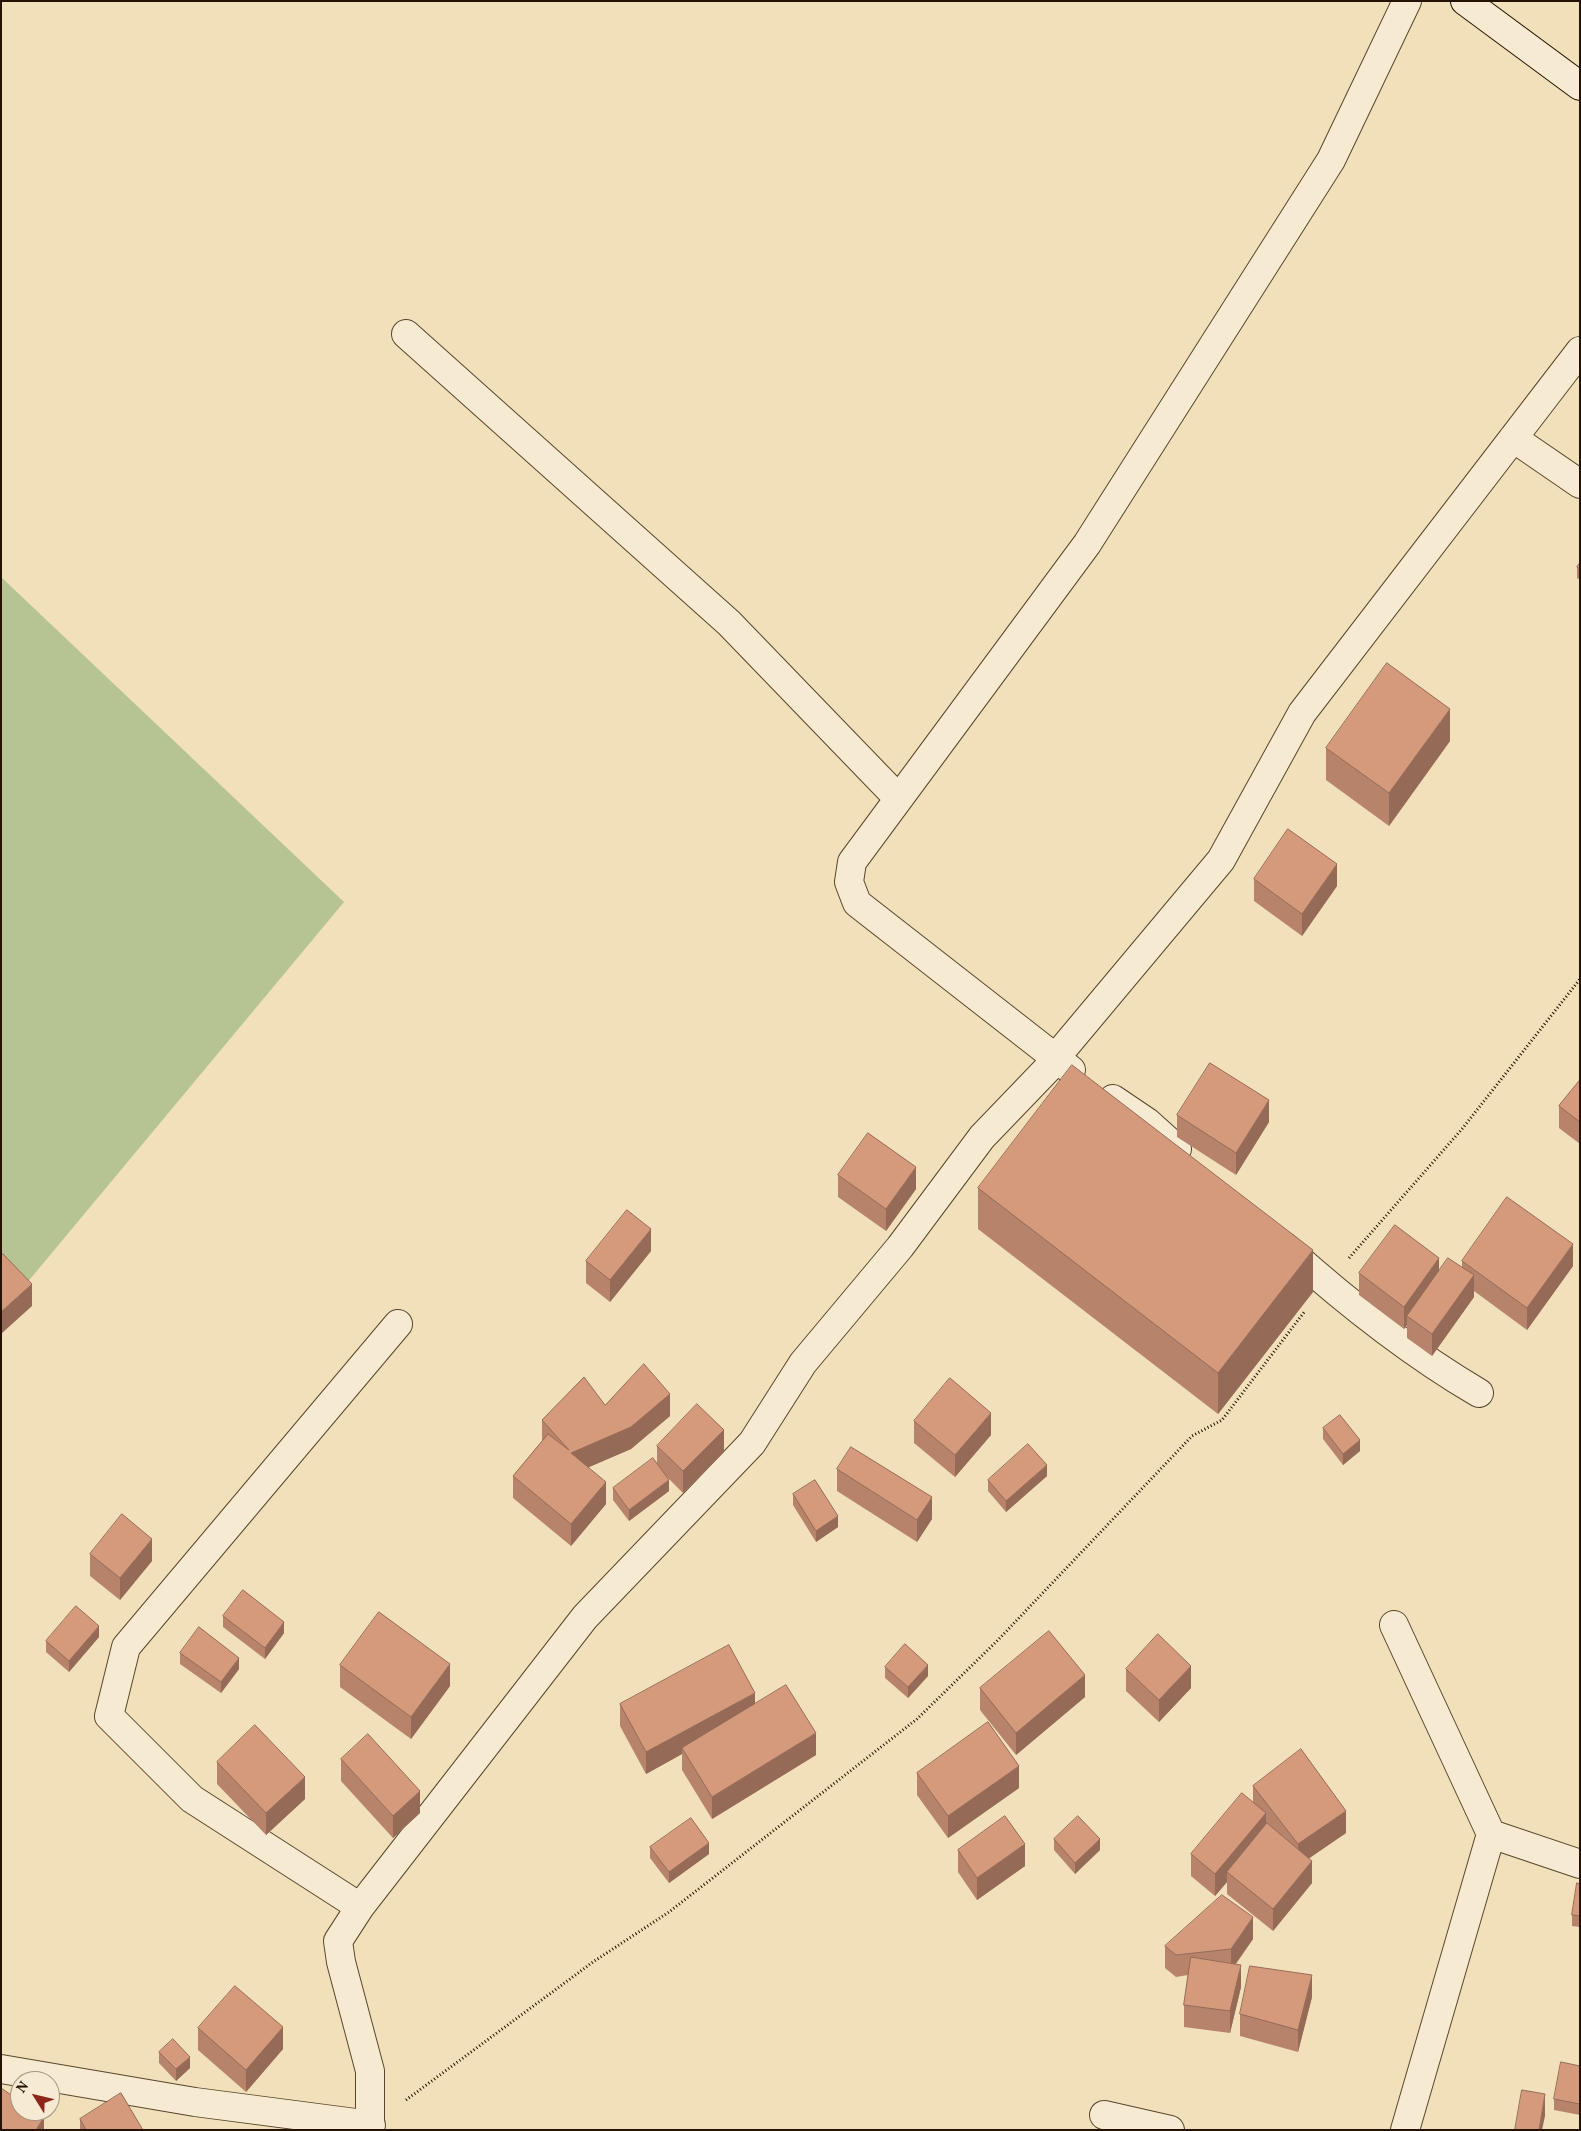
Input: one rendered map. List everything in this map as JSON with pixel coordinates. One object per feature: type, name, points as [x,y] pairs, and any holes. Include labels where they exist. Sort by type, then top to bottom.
[{"type":"street","points":[[1197,1167],[1147,1122],[1056,1060],[857,903],[849,882],[852,862],[1086,544],[1132,473],[1331,160],[1407,1]]},
{"type":"street","points":[[1465,1],[1580,86]]},
{"type":"street","points":[[406,334],[730,623],[898,798]]},
{"type":"street","points":[[1,2069],[195,2102],[370,2128],[370,2071],[341,1962],[338,1941],[360,1907],[585,1617],[752,1443],[803,1363],[900,1247],[982,1137],[1056,1060],[1062,1050],[1221,860],[1302,713],[1580,351]]},
{"type":"street","points":[[1513,438],[1580,484]]},
{"type":"street","points":[[1269,1232],[1326,1283],[1440,1370],[1478,1394]]},
{"type":"street","points":[[360,1907],[192,1799],[109,1716],[126,1647],[398,1324]]},
{"type":"street","points":[[1394,1625],[1491,1834],[1405,2130]]},
{"type":"street","points":[[1491,1834],[1580,1864]]},
{"type":"street","points":[[1104,2115],[1170,2130]]},
{"type":"path","points":[[370,2128],[593,1962],[669,1912],[917,1718],[998,1640],[1192,1436],[1222,1420],[1326,1283],[1462,1129],[1580,979]]},
{"type":"green space","points":[[1,577],[344,902],[1,1314]]},
{"type":"building","points":[[1387,663],[1450,709],[1389,793],[1326,748]]},
{"type":"building","points":[[1288,829],[1337,864],[1302,914],[1254,879]]},
{"type":"building","points":[[1210,1063],[1269,1100],[1236,1153],[1177,1115]]},
{"type":"building","points":[[1072,1065],[1313,1250],[1218,1373],[978,1188]]},
{"type":"building","points":[[1580,1080],[1580,1122],[1559,1106]]},
{"type":"building","points":[[868,1133],[916,1167],[886,1209],[838,1175]]},
{"type":"building","points":[[1507,1197],[1573,1244],[1527,1308],[1462,1261]]},
{"type":"building","points":[[627,1210],[651,1229],[610,1280],[586,1261]]},
{"type":"building","points":[[1395,1225],[1439,1258],[1404,1307],[1359,1273]]},
{"type":"building","points":[[3,1254],[32,1284],[1,1312],[1,1256]]},
{"type":"building","points":[[1448,1258],[1474,1275],[1432,1334],[1407,1316]]},
{"type":"building","points":[[644,1364],[670,1394],[631,1427],[571,1453],[606,1482],[571,1524],[513,1476],[548,1434],[569,1450],[542,1420],[584,1377],[605,1405]]},
{"type":"building","points":[[950,1378],[991,1413],[955,1455],[914,1421]]},
{"type":"building","points":[[697,1404],[724,1430],[683,1471],[657,1446]]},
{"type":"building","points":[[1340,1415],[1360,1440],[1343,1454],[1323,1428]]},
{"type":"building","points":[[1028,1444],[1047,1465],[1006,1501],[988,1480]]},
{"type":"building","points":[[851,1447],[932,1497],[917,1520],[837,1469]]},
{"type":"building","points":[[653,1458],[669,1480],[629,1510],[613,1488]]},
{"type":"building","points":[[815,1480],[838,1516],[816,1531],[793,1494]]},
{"type":"building","points":[[122,1514],[152,1539],[120,1578],[90,1554]]},
{"type":"building","points":[[243,1590],[284,1622],[265,1648],[223,1616]]},
{"type":"building","points":[[76,1606],[99,1626],[69,1661],[46,1641]]},
{"type":"building","points":[[379,1612],[450,1664],[411,1717],[340,1665]]},
{"type":"building","points":[[199,1627],[239,1658],[221,1682],[180,1653]]},
{"type":"building","points":[[1049,1631],[1085,1675],[1016,1733],[980,1688]]},
{"type":"building","points":[[1158,1634],[1191,1666],[1159,1700],[1126,1669]]},
{"type":"building","points":[[905,1644],[928,1665],[908,1687],[885,1667]]},
{"type":"building","points":[[729,1645],[755,1693],[646,1752],[620,1704]]},
{"type":"building","points":[[786,1685],[816,1733],[712,1797],[682,1748]]},
{"type":"building","points":[[988,1722],[1019,1766],[948,1816],[917,1773]]},
{"type":"building","points":[[255,1725],[305,1777],[266,1813],[217,1762]]},
{"type":"building","points":[[368,1734],[420,1791],[393,1816],[341,1759]]},
{"type":"building","points":[[1301,1749],[1346,1811],[1298,1844],[1253,1786]]},
{"type":"building","points":[[1242,1793],[1266,1813],[1215,1874],[1191,1854]]},
{"type":"building","points":[[1005,1816],[1025,1844],[977,1878],[958,1850]]},
{"type":"building","points":[[1078,1816],[1100,1839],[1075,1863],[1054,1839]]},
{"type":"building","points":[[691,1818],[709,1843],[669,1872],[650,1847]]},
{"type":"building","points":[[1267,1823],[1312,1861],[1273,1909],[1227,1872]]},
{"type":"building","points":[[1577,1883],[1580,1884],[1580,1916],[1572,1915]]},
{"type":"building","points":[[1222,1895],[1253,1917],[1231,1949],[1176,1955],[1165,1946]]},
{"type":"building","points":[[1191,1957],[1241,1965],[1230,2011],[1184,2005]]},
{"type":"building","points":[[1250,1966],[1312,1975],[1298,2030],[1240,2014]]},
{"type":"building","points":[[235,1986],[283,2027],[246,2070],[198,2028]]},
{"type":"building","points":[[173,2039],[190,2057],[176,2069],[159,2052]]},
{"type":"building","points":[[1561,2062],[1580,2066],[1580,2104],[1554,2099]]},
{"type":"building","points":[[1,2088],[10,2094],[10,2121],[42,2121],[36,2130],[1,2130]]},
{"type":"building","points":[[1522,2090],[1545,2094],[1539,2130],[1515,2130]]},
{"type":"building","points":[[121,2093],[143,2130],[86,2130],[80,2119]]}]
